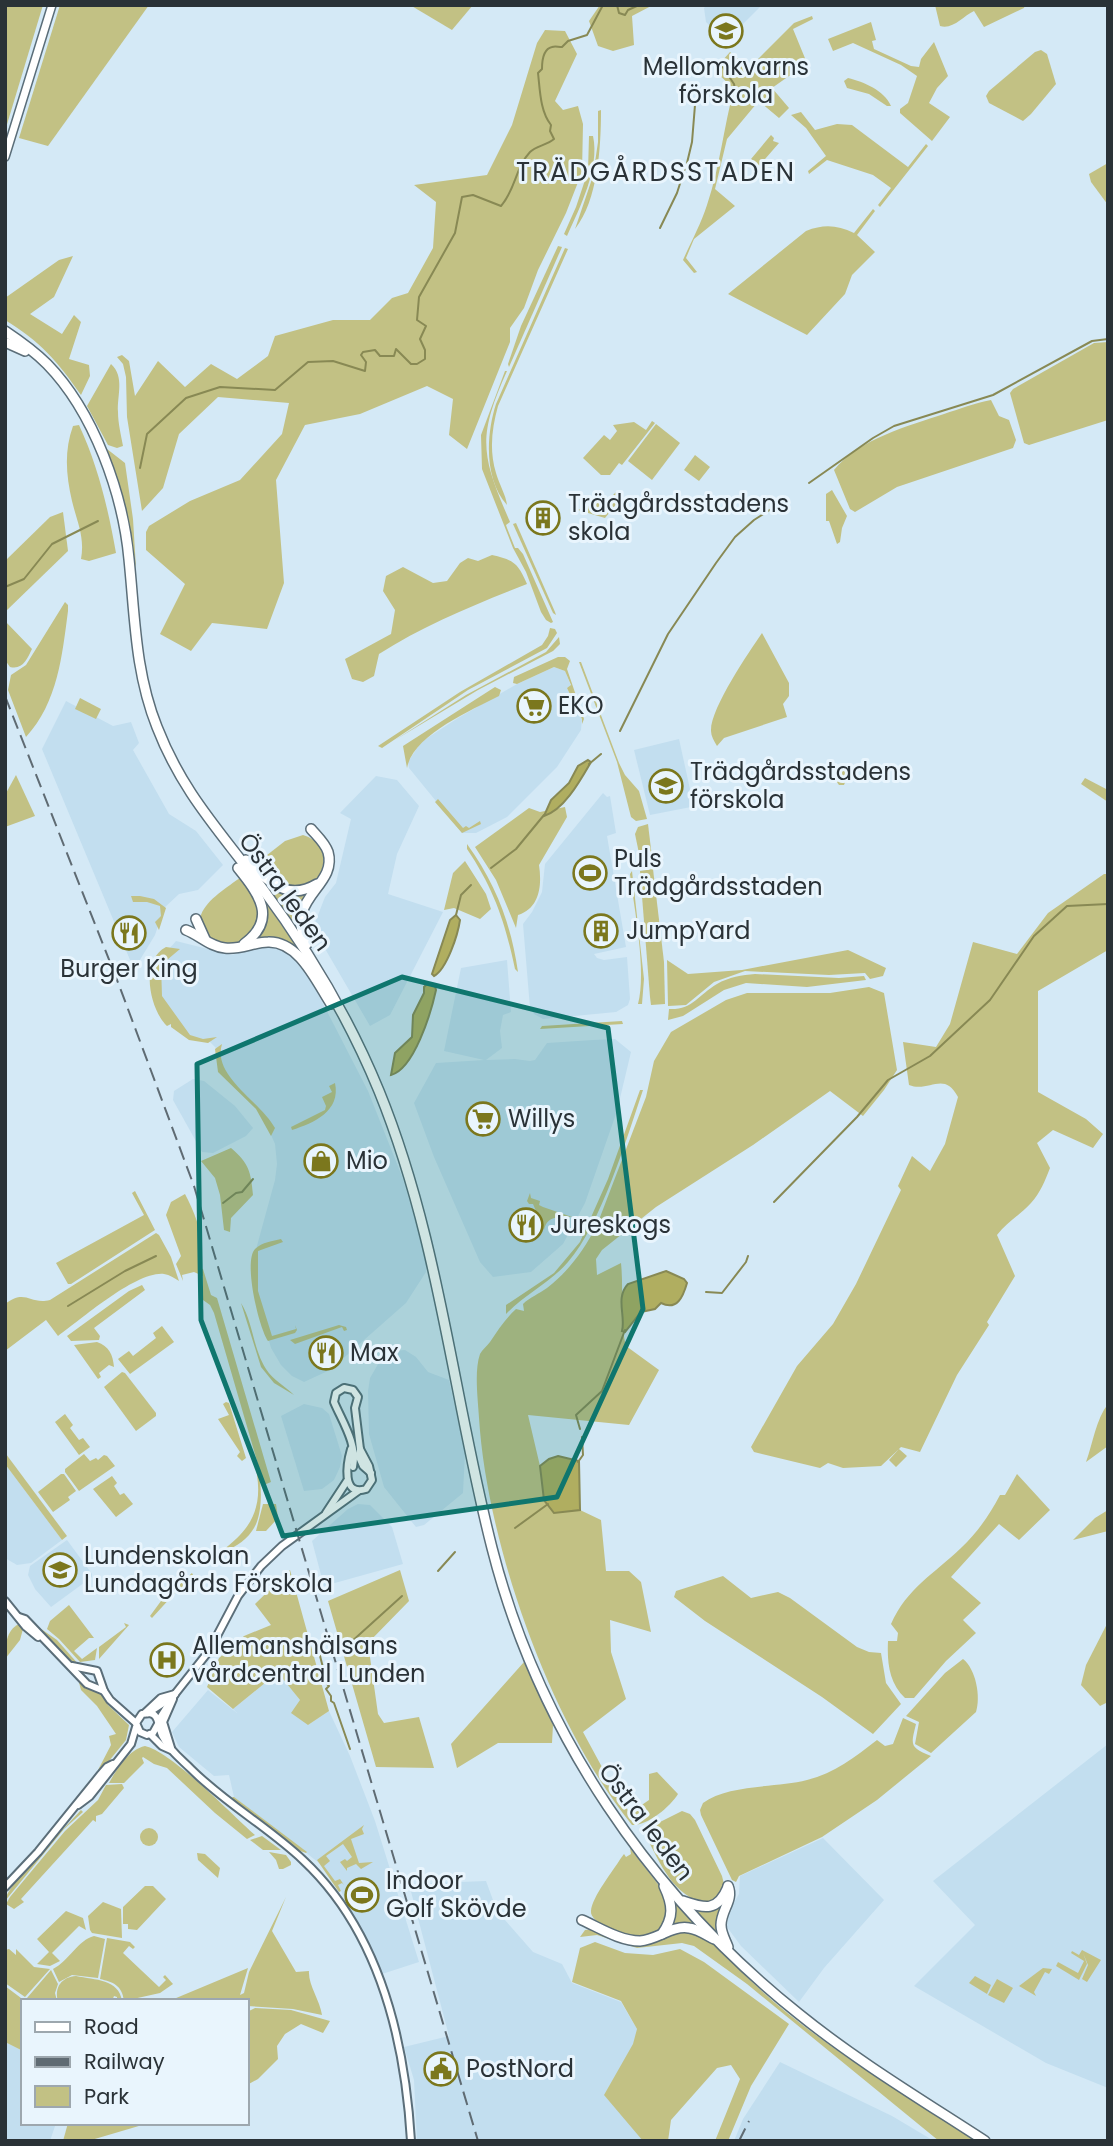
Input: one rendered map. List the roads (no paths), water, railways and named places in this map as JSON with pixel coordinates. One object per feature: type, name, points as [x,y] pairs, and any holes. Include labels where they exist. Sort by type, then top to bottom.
[{"type":"highway","name":"Östra leden","points":[[5,331],[48,365],[78,410],[100,458],[119,522],[125,559],[130,637],[140,690],[166,759],[200,812],[306,958],[341,1019],[376,1091],[409,1182],[426,1242],[493,1553],[522,1644],[561,1731],[588,1779],[624,1832],[680,1900],[730,1953],[804,2018],[848,2051],[985,2141]]},
{"type":"highway","name":"Östra leden","points":[[5,342],[23,349],[46,367],[78,410]]},
{"type":"highway","name":"Östra leden","points":[[200,812],[260,885],[328,987],[361,1049],[379,1090],[411,1182],[434,1269],[458,1399]]},
{"type":"highway","points":[[200,812],[240,855],[274,884],[288,891],[298,892],[322,881]]},
{"type":"highway","points":[[200,812],[208,831],[256,891],[263,909],[261,925],[257,932],[240,947]]},
{"type":"highway","points":[[311,830],[328,852],[328,866],[322,881],[306,903],[300,923],[302,934],[328,987]]},
{"type":"highway","points":[[196,919],[206,941]]},
{"type":"highway","points":[[186,930],[226,948],[265,942],[286,945],[304,962],[341,1019]]},
{"type":"highway","points":[[660,1877],[672,1913],[661,1936]]},
{"type":"highway","points":[[680,1900],[697,1906],[710,1906],[720,1902],[728,1886],[730,1897],[722,1915],[721,1925],[730,1953]]},
{"type":"highway","points":[[582,1920],[635,1941],[661,1936],[676,1929],[690,1928],[719,1942]]},
{"type":"main road","points":[[5,157],[52,5]]},
{"type":"street","points":[[325,1514],[353,1467],[354,1454],[334,1404],[335,1395],[344,1388],[351,1388],[357,1395],[358,1403],[355,1408],[359,1457],[363,1466],[371,1473]]},
{"type":"street","points":[[338,1409],[345,1412],[355,1408]]},
{"type":"street","points":[[351,1449],[347,1478],[351,1487],[358,1490]]},
{"type":"street","points":[[5,1887],[78,1805],[90,1796],[131,1744],[156,1731],[174,1694],[209,1651],[238,1596],[261,1566],[282,1546],[325,1514],[358,1490],[369,1486],[371,1473],[364,1452],[360,1449]]},
{"type":"street","points":[[353,1467],[363,1466]]},
{"type":"street","points":[[5,1601],[26,1627],[43,1639],[92,1686],[104,1691]]},
{"type":"street","points":[[72,1666],[97,1671],[104,1691],[115,1705],[125,1711],[140,1732],[172,1751]]},
{"type":"street","points":[[85,1679],[89,1670]]},
{"type":"street","points":[[92,1686],[100,1680]]},
{"type":"street","points":[[131,1744],[136,1725],[145,1713],[174,1694]]},
{"type":"street","points":[[172,1751],[163,1722],[171,1709],[174,1694]]},
{"type":"street","points":[[125,1711],[155,1715],[160,1733],[172,1751],[192,1771],[305,1862],[337,1899],[354,1924],[381,1981],[394,2024],[406,2081],[411,2141]]},
{"type":"waterway","points":[[140,468],[147,434],[186,398],[220,387],[275,390],[308,362],[333,361],[365,371],[366,362],[361,355],[363,352],[375,350],[380,356],[394,356],[396,349],[411,364],[425,359],[425,350],[420,339],[426,326],[417,320],[419,297],[455,233],[462,197],[473,195],[501,206],[510,193],[525,158],[532,150],[554,139],[540,93],[538,73],[542,69],[544,56],[549,48],[562,47],[568,41],[587,35],[603,5]]},
{"type":"waterway","points":[[617,5],[619,13],[625,15],[628,10],[639,5]]},
{"type":"waterway","points":[[722,66],[734,84],[737,100],[761,99]]},
{"type":"waterway","points":[[737,91],[754,89]]},
{"type":"waterway","points":[[687,163],[695,105]]},
{"type":"waterway","points":[[660,228],[677,193],[685,168]]},
{"type":"waterway","points":[[809,483],[894,426],[993,395],[1092,341],[1108,339]]},
{"type":"waterway","points":[[620,731],[668,634],[716,563],[735,537],[754,520],[787,499]]},
{"type":"waterway","points":[[5,587],[24,579],[52,544],[98,521]]},
{"type":"waterway","points":[[589,764],[601,754]]},
{"type":"waterway","points":[[491,868],[516,849],[544,815]]},
{"type":"waterway","points":[[456,915],[461,895],[471,885]]},
{"type":"waterway","points":[[774,1202],[857,1117],[888,1080],[930,1056],[990,1000],[1034,936],[1067,906],[1108,904]]},
{"type":"waterway","points":[[223,1203],[236,1193],[242,1192],[253,1179]]},
{"type":"waterway","points":[[68,1306],[125,1271],[156,1256]]},
{"type":"waterway","points":[[706,1292],[722,1293],[748,1256]]},
{"type":"waterway","points":[[580,1429],[576,1415],[602,1391],[625,1330]]},
{"type":"waterway","points":[[578,1462],[583,1455],[582,1437]]},
{"type":"waterway","points":[[515,1528],[548,1504]]},
{"type":"waterway","points":[[438,1571],[455,1552]]},
{"type":"waterway","points":[[350,1643],[402,1596]]},
{"type":"waterway","points":[[319,1645],[324,1681],[329,1686],[326,1689],[334,1703],[350,1749]]},
{"type":"railway","points":[[5,696],[119,985],[194,1186],[478,2141]]},
{"type":"railway","points":[[739,2141],[749,2121]]},
{"type":"place","name":"Mellomkvarns förskola","points":[[726,31]]},
{"type":"place","name":"Trädgårdsstadens skola","points":[[543,518]]},
{"type":"place","name":"EKO","points":[[534,706]]},
{"type":"place","name":"Trädgårdsstadens förskola","points":[[666,786]]},
{"type":"place","name":"Puls Trädgårdsstaden","points":[[590,873]]},
{"type":"place","name":"JumpYard","points":[[601,931]]},
{"type":"place","name":"Burger King","points":[[129,933]]},
{"type":"place","name":"Willys","points":[[483,1119]]},
{"type":"place","name":"Mio","points":[[321,1161]]},
{"type":"place","name":"Jureskogs","points":[[526,1225]]},
{"type":"place","name":"Max","points":[[326,1353]]},
{"type":"place","name":"Lundenskolan Lundagårds Förskola","points":[[60,1570]]},
{"type":"place","name":"Allemanshälsans vårdcentral Lunden","points":[[167,1660]]},
{"type":"place","name":"Indoor Golf Skövde","points":[[362,1895]]},
{"type":"place","name":"PostNord","points":[[441,2069]]},
{"type":"district","name":"TRÄDGÅRDSSTADEN","points":[[656,172]]}]
